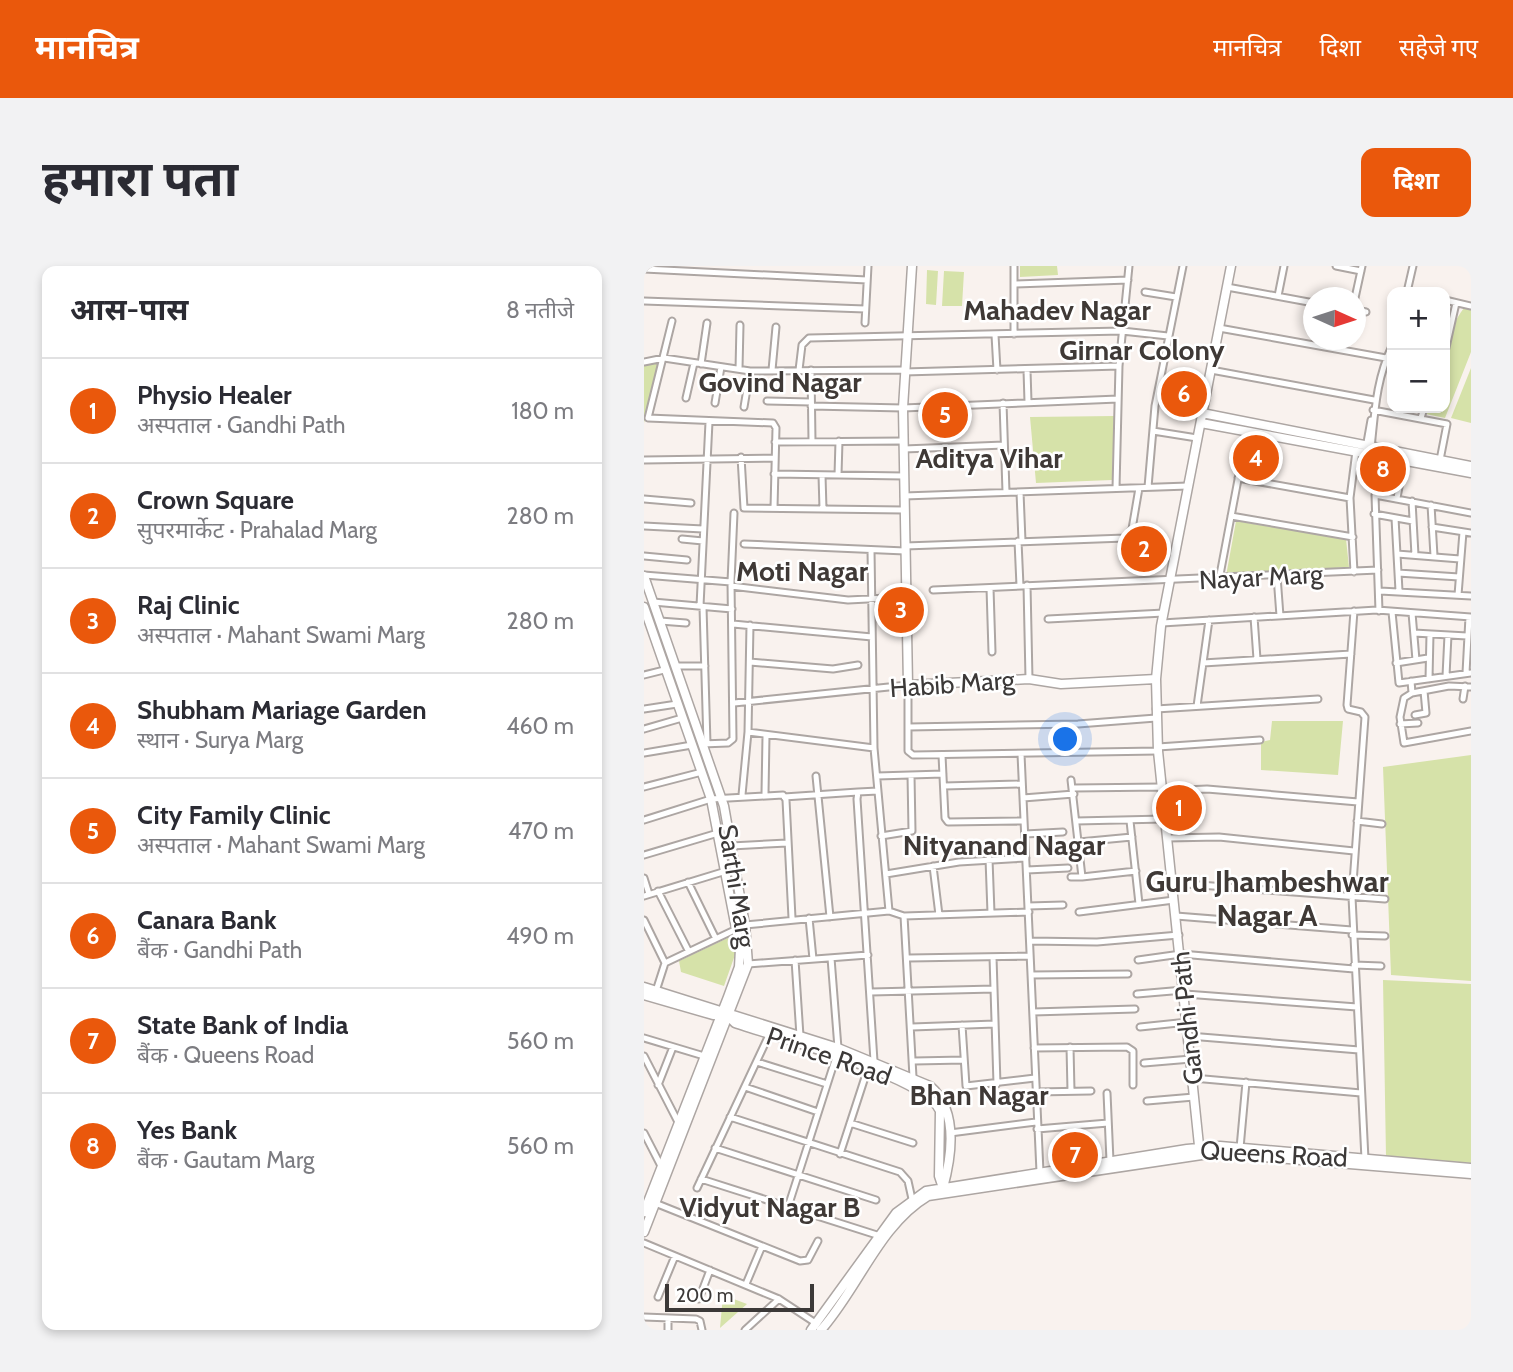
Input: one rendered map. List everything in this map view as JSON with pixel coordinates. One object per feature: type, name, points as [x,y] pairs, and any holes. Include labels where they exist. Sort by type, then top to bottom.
[{"type":"street","points":[[729,266],[729,273]]},
{"type":"street","points":[[750,275],[751,266]]},
{"type":"street","points":[[770,276],[771,266]]},
{"type":"street","points":[[865,323],[868,266]]},
{"type":"street","points":[[912,266],[903,408],[909,754],[1021,754],[1158,749],[1260,740]]},
{"type":"street","points":[[1014,266],[1014,334]]},
{"type":"street","points":[[1116,488],[1119,366],[1129,266]]},
{"type":"street","points":[[1148,487],[1153,430],[1168,336],[1183,266]]},
{"type":"street","name":"Gandhi Path","points":[[1200,1151],[1181,954],[1161,789],[1156,679],[1162,623],[1231,266]]},
{"type":"street","points":[[1278,296],[1284,266]]},
{"type":"street","points":[[1336,266],[1361,268],[1357,287]]},
{"type":"street","points":[[1410,287],[1413,266]]},
{"type":"street","points":[[648,268],[710,269],[750,275],[867,280]]},
{"type":"street","points":[[1015,285],[1128,280]]},
{"type":"street","points":[[1227,287],[1303,301]]},
{"type":"street","points":[[1145,292],[1176,297]]},
{"type":"street","points":[[644,301],[865,309]]},
{"type":"street","points":[[1450,301],[1471,306]]},
{"type":"street","points":[[1445,350],[1456,303]]},
{"type":"street","points":[[672,321],[648,418],[709,422],[766,421],[776,428],[774,508]]},
{"type":"street","points":[[686,398],[706,323]]},
{"type":"street","points":[[739,369],[740,325]]},
{"type":"street","points":[[772,370],[776,327]]},
{"type":"street","points":[[1219,328],[1386,358]]},
{"type":"street","points":[[799,370],[802,345],[809,338],[906,338],[1122,331],[1168,336]]},
{"type":"street","points":[[995,335],[997,370]]},
{"type":"street","points":[[1368,450],[1374,400],[1390,350]]},
{"type":"street","points":[[644,362],[663,358],[750,371],[1027,370],[1119,366]]},
{"type":"street","points":[[715,403],[721,367]]},
{"type":"street","points":[[811,370],[812,441]]},
{"type":"street","points":[[1027,370],[1028,402]]},
{"type":"street","points":[[1211,370],[1374,400]]},
{"type":"street","points":[[744,407],[750,371]]},
{"type":"street","points":[[767,401],[903,408],[1118,399]]},
{"type":"street","points":[[1003,403],[1006,492]]},
{"type":"street","points":[[1373,410],[1447,424],[1440,460]]},
{"type":"street","points":[[1202,413],[1213,422],[1247,432],[1356,451],[1368,450],[1471,473]]},
{"type":"street","points":[[1421,418],[1422,413]]},
{"type":"street","points":[[709,422],[702,580],[705,744],[731,742],[734,703],[733,624],[729,583],[734,513]]},
{"type":"street","points":[[1201,423],[1213,422],[1471,466]]},
{"type":"street","points":[[1153,430],[1197,438]]},
{"type":"street","points":[[1219,580],[1247,432]]},
{"type":"street","points":[[838,475],[839,441]]},
{"type":"street","points":[[775,442],[1004,445]]},
{"type":"street","points":[[1354,572],[1350,498],[1356,451]]},
{"type":"street","points":[[741,457],[744,508],[904,510]]},
{"type":"street","points":[[644,460],[774,458]]},
{"type":"street","points":[[1397,498],[1404,460]]},
{"type":"street","points":[[774,474],[904,476]]},
{"type":"street","points":[[822,475],[823,509]]},
{"type":"street","points":[[1238,478],[1350,498]]},
{"type":"street","points":[[904,496],[1188,486]]},
{"type":"street","points":[[744,544],[871,550],[1125,538],[1132,529],[1139,488]]},
{"type":"street","points":[[1020,492],[1020,541],[1029,679]]},
{"type":"street","points":[[1379,611],[1375,495],[1471,513]]},
{"type":"street","points":[[644,499],[691,503]]},
{"type":"street","points":[[1412,502],[1415,555]]},
{"type":"street","points":[[1431,505],[1434,556]]},
{"type":"street","points":[[1374,514],[1413,521]]},
{"type":"street","points":[[1231,516],[1353,537]]},
{"type":"street","points":[[1395,518],[1399,591]]},
{"type":"street","points":[[644,526],[703,529]]},
{"type":"street","points":[[1432,527],[1471,533]]},
{"type":"street","points":[[1458,595],[1463,532]]},
{"type":"street","points":[[681,539],[703,541]]},
{"type":"street","points":[[871,550],[874,748],[889,911]]},
{"type":"street","points":[[1397,554],[1460,559]]},
{"type":"street","points":[[644,556],[687,560]]},
{"type":"street","name":"Nayar Marg","points":[[933,590],[1219,580],[1378,570]]},
{"type":"street","points":[[1398,573],[1459,577]]},
{"type":"street","points":[[644,576],[872,600],[907,597]]},
{"type":"street","name":"Sarthi Marg","points":[[644,576],[705,744],[721,797],[748,964],[724,1015],[682,1119]]},
{"type":"street","points":[[1277,576],[1280,616]]},
{"type":"street","points":[[990,589],[992,652]]},
{"type":"street","points":[[1380,591],[1471,596]]},
{"type":"street","points":[[653,602],[732,609]]},
{"type":"street","points":[[644,607],[711,799],[741,926],[739,967],[724,1015],[704,1056],[646,1211],[644,1232]]},
{"type":"street","points":[[1354,611],[1348,709],[1361,712],[1365,717],[1352,897],[1365,1159]]},
{"type":"street","points":[[1162,623],[1354,611],[1470,617],[1467,636],[1468,687],[1463,699]]},
{"type":"street","points":[[1392,612],[1399,683],[1468,673]]},
{"type":"street","points":[[1048,619],[1164,613]]},
{"type":"street","points":[[1412,613],[1416,660]]},
{"type":"street","points":[[1254,617],[1257,659]]},
{"type":"street","points":[[1198,706],[1209,620]]},
{"type":"street","points":[[660,621],[686,623]]},
{"type":"street","points":[[733,624],[872,637]]},
{"type":"street","points":[[742,795],[748,732],[750,625]]},
{"type":"street","points":[[1414,633],[1467,636]]},
{"type":"street","points":[[1429,679],[1430,635]]},
{"type":"street","points":[[1446,676],[1448,635]]},
{"type":"street","points":[[1203,663],[1351,654]]},
{"type":"street","points":[[1396,663],[1428,658]]},
{"type":"street","points":[[750,662],[833,669],[858,666]]},
{"type":"street","points":[[676,666],[705,666]]},
{"type":"street","points":[[644,675],[664,670]]},
{"type":"street","name":"Habib Marg","points":[[734,703],[908,685],[1029,679],[1061,684],[1156,679]]},
{"type":"street","points":[[1411,681],[1412,693]]},
{"type":"street","points":[[1468,687],[1412,693],[1404,698],[1400,724],[1402,741],[1407,744],[1471,731]]},
{"type":"street","points":[[1415,715],[1426,713],[1424,691]]},
{"type":"street","points":[[644,709],[677,704],[687,699]]},
{"type":"street","points":[[909,727],[1078,724],[1198,706],[1318,699]]},
{"type":"street","points":[[644,729],[682,718]]},
{"type":"street","points":[[1400,724],[1418,723]]},
{"type":"street","points":[[748,732],[874,748]]},
{"type":"street","points":[[765,794],[766,736]]},
{"type":"street","points":[[644,753],[692,745]]},
{"type":"street","points":[[1021,754],[1040,1172]]},
{"type":"street","points":[[942,755],[945,818],[948,822],[1024,821]]},
{"type":"street","points":[[644,787],[702,772]]},
{"type":"street","points":[[877,776],[943,774]]},
{"type":"street","points":[[881,836],[912,831],[911,775]]},
{"type":"street","points":[[816,776],[830,917]]},
{"type":"street","points":[[1071,780],[1082,877]]},
{"type":"street","points":[[944,786],[1022,784]]},
{"type":"street","points":[[1023,798],[1074,791],[1207,789],[1358,802]]},
{"type":"street","points":[[644,820],[721,797],[765,794],[818,796],[878,791]]},
{"type":"street","points":[[840,1154],[871,1065],[871,992],[858,792]]},
{"type":"street","points":[[784,796],[792,918]]},
{"type":"street","points":[[1076,821],[1164,819]]},
{"type":"street","points":[[1130,821],[1139,904]]},
{"type":"street","points":[[1357,821],[1382,824]]},
{"type":"street","points":[[1025,834],[1063,832]]},
{"type":"street","points":[[644,855],[719,833]]},
{"type":"street","points":[[1079,842],[1132,837]]},
{"type":"street","points":[[1167,838],[1219,837],[1354,851]]},
{"type":"street","points":[[731,846],[787,843]]},
{"type":"street","points":[[886,874],[989,859],[1026,858]]},
{"type":"street","points":[[989,859],[991,913]]},
{"type":"street","points":[[933,866],[939,915]]},
{"type":"street","points":[[1027,870],[1068,868]]},
{"type":"street","points":[[644,878],[647,895],[726,871]]},
{"type":"street","points":[[1071,877],[1136,871]]},
{"type":"street","points":[[688,882],[715,937]]},
{"type":"street","points":[[1173,883],[1385,900]]},
{"type":"street","points":[[658,891],[688,950]]},
{"type":"street","points":[[1079,912],[1174,900]]},
{"type":"street","points":[[656,991],[665,963],[741,926],[792,918],[889,911],[904,916],[939,915],[991,913],[1063,905]]},
{"type":"street","points":[[904,916],[909,958],[913,1077]]},
{"type":"street","points":[[1176,916],[1385,936]]},
{"type":"street","points":[[809,918],[813,959]]},
{"type":"street","points":[[644,920],[665,963]]},
{"type":"street","points":[[1030,941],[1097,942],[1178,935]]},
{"type":"street","points":[[1138,960],[1181,954],[1354,967],[1381,966]]},
{"type":"street","points":[[748,964],[868,955]]},
{"type":"street","points":[[909,958],[1030,956]]},
{"type":"street","points":[[993,957],[997,1084]]},
{"type":"street","points":[[788,1207],[837,1053],[831,958]]},
{"type":"street","points":[[795,960],[800,1036]]},
{"type":"street","points":[[1031,975],[1128,974]]},
{"type":"street","name":"Prince Road","points":[[644,987],[715,1009],[734,1023],[769,1035],[913,1077],[941,1096],[948,1108],[950,1133],[943,1191]]},
{"type":"street","points":[[871,992],[994,989]]},
{"type":"street","points":[[1137,994],[1185,992],[1357,1007]]},
{"type":"street","name":"Prince Road","points":[[644,995],[713,1015],[738,1015],[800,1036],[837,1053]]},
{"type":"street","points":[[1033,1012],[1135,1009]]},
{"type":"street","points":[[1140,1027],[1188,1022]]},
{"type":"street","points":[[912,1027],[995,1024]]},
{"type":"street","points":[[962,1025],[967,1086],[1035,1078]]},
{"type":"street","points":[[697,1188],[769,1035]]},
{"type":"street","points":[[1189,1036],[1359,1050]]},
{"type":"street","points":[[644,1038],[704,1056]]},
{"type":"street","points":[[658,1085],[673,1047]]},
{"type":"street","points":[[1070,1047],[1071,1091]]},
{"type":"street","points":[[1034,1048],[1129,1048],[1133,1051],[1133,1085]]},
{"type":"street","points":[[644,1057],[658,1085],[682,1119]]},
{"type":"street","points":[[1144,1063],[1191,1059]]},
{"type":"street","points":[[914,1061],[964,1060]]},
{"type":"street","points":[[757,1062],[827,1084]]},
{"type":"street","name":"Prince Road","points":[[871,1065],[911,1085],[936,1102],[941,1122],[939,1176],[943,1191]]},
{"type":"street","points":[[1193,1078],[1361,1093]]},
{"type":"street","points":[[1240,1148],[1246,1082]]},
{"type":"street","points":[[745,1087],[818,1112]]},
{"type":"street","points":[[1035,1092],[1091,1091]]},
{"type":"street","points":[[1107,1093],[1110,1161]]},
{"type":"street","points":[[1147,1101],[1194,1097]]},
{"type":"street","points":[[730,1117],[900,1172],[908,1181],[912,1199]]},
{"type":"street","points":[[850,1123],[912,1143]]},
{"type":"street","points":[[950,1133],[1108,1123]]},
{"type":"street","points":[[644,1133],[664,1167],[655,1203],[646,1211]]},
{"type":"street","points":[[715,1148],[876,1200]]},
{"type":"street","name":"Queens Road","points":[[816,1328],[913,1205],[928,1196],[964,1184],[1110,1161],[1240,1148],[1471,1168]]},
{"type":"street","name":"Queens Road","points":[[846,1290],[896,1213],[912,1199],[931,1190],[943,1191],[1200,1151],[1471,1174]]},
{"type":"street","points":[[946,1168],[954,1180],[964,1184]]},
{"type":"street","points":[[931,1190],[939,1176]]},
{"type":"street","points":[[701,1179],[880,1236]]},
{"type":"street","points":[[655,1203],[804,1262],[818,1241]]},
{"type":"street","points":[[644,1243],[779,1299],[816,1328]]},
{"type":"street","points":[[746,1284],[762,1246]]},
{"type":"street","points":[[659,1297],[675,1256]]},
{"type":"street","points":[[699,1299],[710,1270]]},
{"type":"street","points":[[745,1330],[779,1299]]},
{"type":"street","points":[[644,1317],[696,1319],[700,1321],[702,1330]]},
{"type":"street","points":[[668,1318],[668,1330]]},
{"type":"green space","points":[[1020,266],[1057,266],[1058,275],[1020,277]]},
{"type":"green space","points":[[927,270],[938,271],[936,305],[926,304]]},
{"type":"green space","points":[[944,271],[964,272],[962,306],[942,306]]},
{"type":"green space","points":[[1464,308],[1471,310],[1471,352],[1450,405],[1450,339],[1457,318]]},
{"type":"green space","points":[[660,362],[644,423],[644,366]]},
{"type":"green space","points":[[1471,368],[1471,423],[1451,418]]},
{"type":"green space","points":[[1426,413],[1447,413],[1445,418]]},
{"type":"green space","points":[[1114,416],[1112,480],[1036,483],[1030,417]]},
{"type":"green space","points":[[1236,521],[1346,539],[1349,567],[1226,576]]},
{"type":"green space","points":[[1272,721],[1343,721],[1338,775],[1261,770],[1261,742],[1270,740]]},
{"type":"green space","points":[[1471,755],[1471,981],[1391,975],[1383,767]]},
{"type":"green space","points":[[734,935],[736,952],[724,986],[681,972],[679,961]]},
{"type":"green space","points":[[1383,980],[1471,984],[1471,1163],[1386,1156]]},
{"type":"green space","points":[[723,1295],[747,1304],[720,1328]]},
{"type":"place","name":"Canara Bank","points":[[1184,394]]},
{"type":"place","name":"City Family Clinic","points":[[945,415]]},
{"type":"place","name":"Shubham Mariage Garden","points":[[1256,458]]},
{"type":"place","name":"Yes Bank","points":[[1383,469]]},
{"type":"place","name":"Crown Square","points":[[1144,549]]},
{"type":"place","name":"Raj Clinic","points":[[901,610]]},
{"type":"place","name":"Physio Healer","points":[[1179,808]]},
{"type":"place","name":"State Bank of India","points":[[1075,1155]]},
{"type":"district","name":"Mahadev Nagar","points":[[1057,310]]},
{"type":"district","name":"Girnar Colony","points":[[1142,350]]},
{"type":"district","name":"Govind Nagar","points":[[780,382]]},
{"type":"district","name":"Aditya Vihar","points":[[989,458]]},
{"type":"district","name":"Moti Nagar","points":[[802,571]]},
{"type":"district","name":"Nityanand Nagar","points":[[1004,845]]},
{"type":"district","name":"Guru Jhambeshwar Nagar A","points":[[1267,898]]},
{"type":"district","name":"Bhan Nagar","points":[[979,1095]]},
{"type":"district","name":"Vidyut Nagar B","points":[[770,1207]]}]
